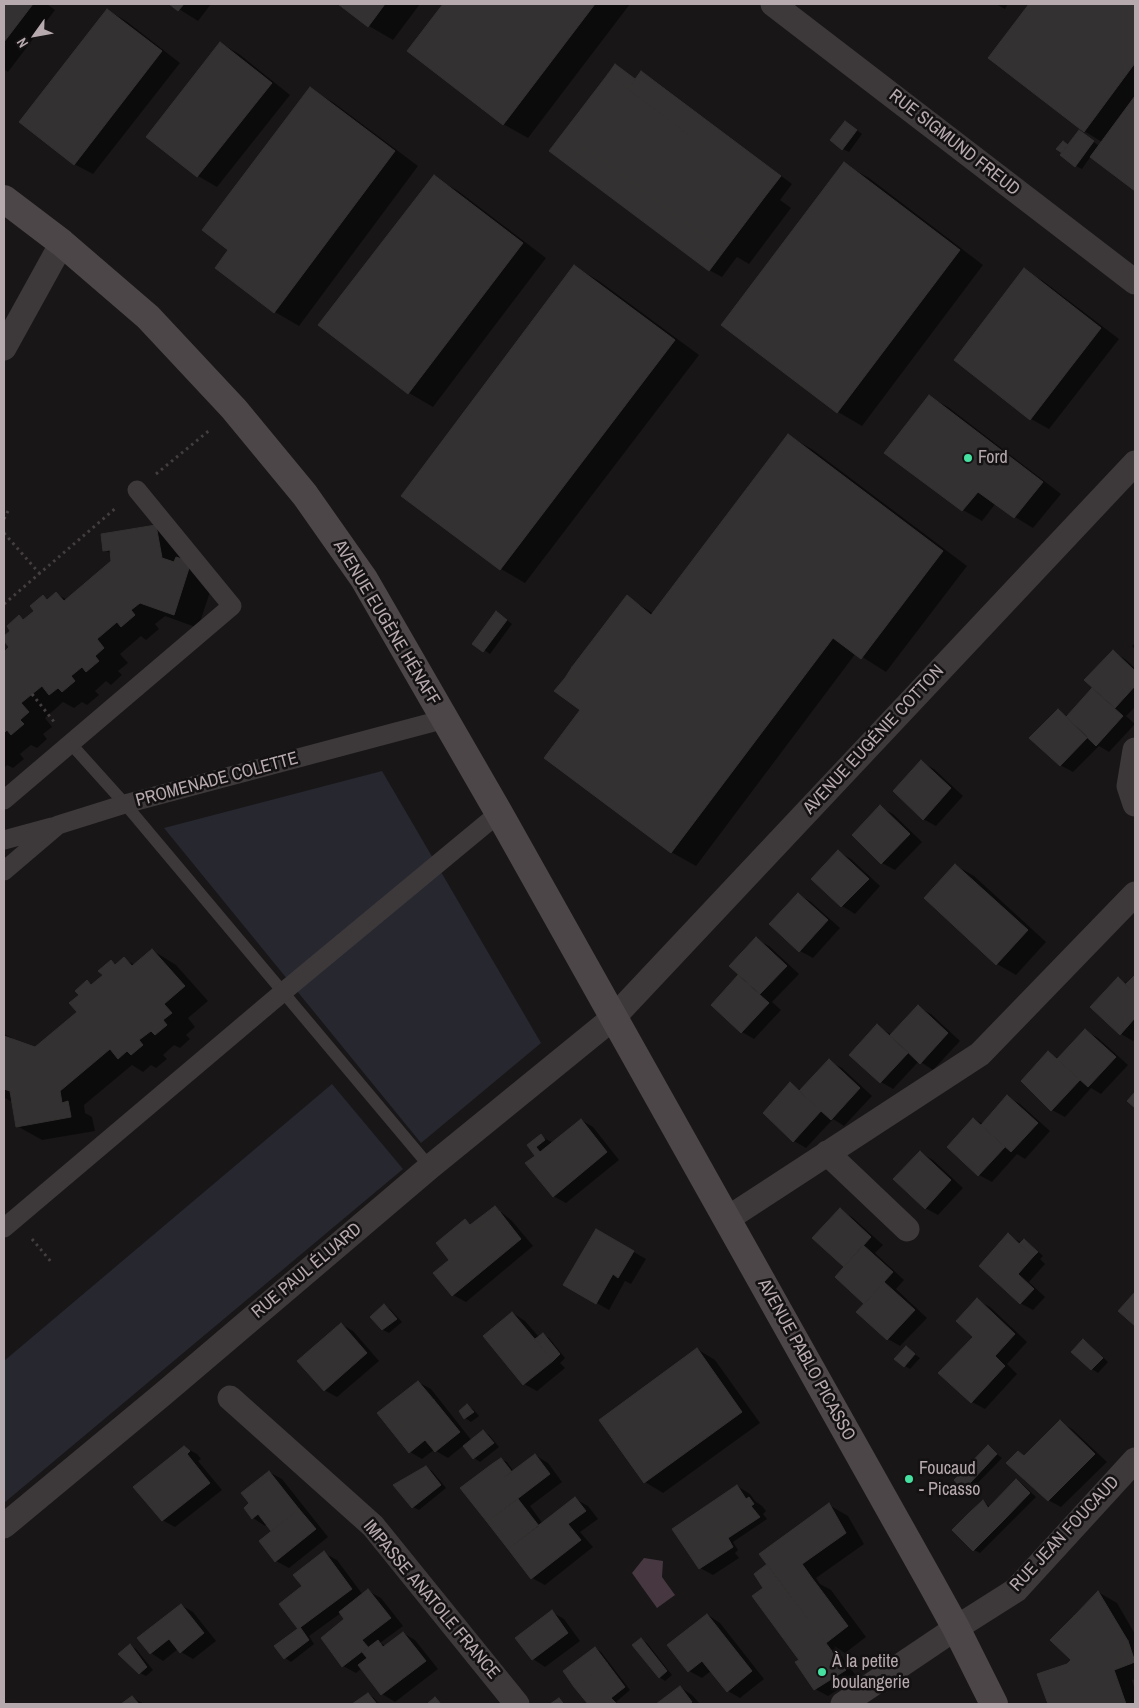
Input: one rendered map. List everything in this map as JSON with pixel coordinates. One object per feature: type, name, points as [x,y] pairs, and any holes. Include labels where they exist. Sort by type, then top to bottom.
[{"type":"main road","name":"AVENUE EUGÈNE HÉNAFF","points":[[4,199],[62,243],[148,317],[234,409],[299,488],[364,579],[500,813],[613,1018]]},
{"type":"main road","name":"AVENUE PABLO PICASSO","points":[[613,1018],[956,1628],[994,1704]]},
{"type":"street","name":"RUE SIGMUND FREUD","points":[[773,4],[1135,282]]},
{"type":"street","points":[[4,348],[62,243]]},
{"type":"street","name":"AVENUE EUGÉNIE COTTON","points":[[613,1018],[1135,463]]},
{"type":"street","points":[[4,800],[232,606],[137,490]]},
{"type":"street","name":"PROMENADE COLETTE","points":[[4,871],[58,825],[125,804],[445,719]]},
{"type":"street","points":[[1135,750],[1129,786],[1135,804]]},
{"type":"street","points":[[4,1228],[283,992],[500,813]]},
{"type":"street","points":[[4,840],[58,825]]},
{"type":"street","points":[[727,1220],[980,1054],[1135,894]]},
{"type":"street","name":"RUE PAUL ÉLUARD","points":[[4,1526],[163,1394],[430,1167],[613,1018]]},
{"type":"street","points":[[827,1154],[907,1229]]},
{"type":"street","name":"IMPASSE ANATOLE FRANCE","points":[[230,1398],[372,1526],[517,1704]]},
{"type":"street","name":"RUE JEAN FOUCAUD","points":[[843,1704],[1016,1590],[1135,1460]]},
{"type":"lane","points":[[71,744],[125,804],[430,1167]]},
{"type":"path","points":[[4,519],[8,511]]},
{"type":"path","points":[[4,533],[40,574]]},
{"type":"path","points":[[32,694],[71,744]]},
{"type":"shaded area","points":[[382,771],[541,1043],[421,1143],[164,828]]},
{"type":"shaded area","points":[[332,1084],[403,1169],[4,1503],[4,1361]]},
{"type":"shaded area","points":[[644,1558],[663,1561],[662,1577],[675,1595],[657,1608],[632,1573]]},
{"type":"building","points":[[4,4],[33,4],[4,42]]},
{"type":"building","points":[[169,4],[184,4],[178,11]]},
{"type":"building","points":[[338,4],[385,4],[368,27]]},
{"type":"building","points":[[443,4],[595,4],[503,125],[407,51]]},
{"type":"building","points":[[1029,4],[1135,4],[1135,63],[1084,132],[988,58]]},
{"type":"building","points":[[107,9],[162,51],[74,165],[19,122]]},
{"type":"building","points":[[220,42],[272,83],[197,177],[146,137]]},
{"type":"building","points":[[615,64],[635,79],[628,89],[608,74]]},
{"type":"building","points":[[641,71],[781,176],[767,194],[628,89]]},
{"type":"building","points":[[608,74],[767,194],[724,251],[584,146],[569,166],[549,151]]},
{"type":"building","points":[[310,87],[395,151],[274,313],[215,268],[228,250],[202,230]]},
{"type":"building","points":[[1135,96],[1135,191],[1090,157]]},
{"type":"building","points":[[845,121],[857,130],[842,150],[830,140]]},
{"type":"building","points":[[1079,130],[1094,141],[1075,167],[1060,155]]},
{"type":"building","points":[[1063,141],[1068,145],[1062,153],[1056,149]]},
{"type":"building","points":[[584,146],[724,251],[709,271],[569,166]]},
{"type":"building","points":[[844,162],[960,250],[837,413],[721,325]]},
{"type":"building","points":[[434,175],[523,243],[408,394],[318,325]]},
{"type":"building","points":[[574,265],[675,340],[500,570],[401,496]]},
{"type":"building","points":[[1024,268],[1101,328],[1030,420],[954,360]]},
{"type":"building","points":[[929,395],[1043,482],[1014,518],[978,492],[962,511],[884,453]]},
{"type":"building","points":[[788,434],[943,551],[861,659],[833,638],[671,853],[544,758],[580,710],[554,691],[565,678],[570,682],[578,672],[572,667],[627,595],[651,615]]},
{"type":"building","points":[[156,525],[162,558],[174,562],[176,557],[191,562],[174,615],[140,603],[131,610],[135,615],[121,627],[117,622],[97,639],[104,648],[95,656],[99,661],[86,672],[82,667],[71,676],[75,681],[62,692],[58,688],[49,695],[42,686],[21,703],[29,712],[20,720],[24,724],[11,735],[7,730],[4,733],[4,652],[9,647],[4,641],[4,636],[10,631],[7,626],[19,615],[23,620],[34,611],[30,606],[43,595],[47,600],[56,592],[64,601],[111,561],[110,550],[103,551],[101,534]]},
{"type":"building","points":[[496,611],[507,620],[483,652],[472,644]]},
{"type":"building","points":[[1113,650],[1135,671],[1135,686],[1115,708],[1084,680]]},
{"type":"building","points":[[572,667],[578,672],[570,682],[565,678]]},
{"type":"building","points":[[1092,688],[1123,716],[1096,746],[1066,717]]},
{"type":"building","points":[[1058,709],[1088,737],[1060,766],[1029,738]]},
{"type":"building","points":[[921,760],[951,788],[923,820],[893,791]]},
{"type":"building","points":[[880,805],[910,834],[881,864],[852,835]]},
{"type":"building","points":[[838,850],[869,879],[841,907],[811,879]]},
{"type":"building","points":[[955,864],[1028,930],[996,965],[924,898]]},
{"type":"building","points":[[798,893],[828,920],[799,952],[769,924]]},
{"type":"building","points":[[756,937],[787,966],[760,994],[729,966]]},
{"type":"building","points":[[152,949],[185,986],[164,1004],[172,1013],[163,1020],[167,1025],[155,1035],[151,1031],[139,1040],[143,1045],[131,1055],[127,1051],[118,1059],[110,1049],[60,1091],[62,1103],[68,1101],[71,1117],[16,1127],[10,1091],[4,1089],[4,1036],[35,1047],[77,1012],[69,1003],[79,995],[75,991],[87,980],[91,985],[103,975],[98,971],[111,960],[115,965],[124,957],[132,966]]},
{"type":"building","points":[[738,975],[769,1003],[741,1033],[711,1005]]},
{"type":"building","points":[[1135,975],[1135,993],[1126,984]]},
{"type":"building","points":[[1118,977],[1135,993],[1135,1018],[1120,1035],[1090,1007]]},
{"type":"building","points":[[918,1005],[948,1033],[920,1064],[890,1035]]},
{"type":"building","points":[[877,1024],[908,1053],[880,1083],[849,1055]]},
{"type":"building","points":[[1085,1029],[1116,1057],[1088,1087],[1057,1059]]},
{"type":"building","points":[[1048,1051],[1080,1080],[1051,1111],[1021,1081]]},
{"type":"building","points":[[829,1059],[860,1088],[831,1120],[799,1091]]},
{"type":"building","points":[[790,1082],[821,1111],[793,1142],[763,1113]]},
{"type":"building","points":[[1135,1092],[1135,1108],[1127,1101]]},
{"type":"building","points":[[1007,1095],[1038,1123],[1011,1152],[981,1125]]},
{"type":"building","points":[[973,1118],[1005,1147],[978,1176],[947,1147]]},
{"type":"building","points":[[581,1119],[607,1152],[553,1197],[525,1163],[535,1156],[527,1145],[541,1134],[545,1140],[536,1147],[540,1152]]},
{"type":"building","points":[[920,1151],[951,1180],[925,1209],[893,1179]]},
{"type":"building","points":[[495,1206],[500,1212],[475,1231],[470,1225]]},
{"type":"building","points":[[840,1208],[871,1237],[844,1267],[812,1238]]},
{"type":"building","points":[[500,1212],[521,1239],[452,1296],[433,1273],[449,1260],[436,1243],[465,1219],[475,1231]]},
{"type":"building","points":[[596,1229],[634,1251],[618,1278],[613,1274],[596,1304],[563,1285]]},
{"type":"building","points":[[1008,1233],[1033,1257],[1018,1274],[1034,1289],[1020,1304],[979,1266]]},
{"type":"building","points":[[1024,1239],[1038,1252],[1033,1257],[1019,1244]]},
{"type":"building","points":[[863,1245],[893,1272],[864,1304],[835,1277]]},
{"type":"building","points":[[884,1282],[915,1310],[887,1340],[856,1312]]},
{"type":"building","points":[[1135,1292],[1135,1326],[1118,1311]]},
{"type":"building","points":[[977,1298],[1015,1334],[995,1356],[1005,1366],[971,1403],[938,1373],[973,1337],[956,1321]]},
{"type":"building","points":[[384,1304],[397,1319],[382,1330],[370,1317]]},
{"type":"building","points":[[512,1312],[553,1361],[523,1385],[483,1336]]},
{"type":"building","points":[[341,1323],[367,1353],[324,1391],[297,1361]]},
{"type":"building","points":[[543,1333],[560,1354],[553,1361],[535,1339]]},
{"type":"building","points":[[1083,1339],[1103,1358],[1091,1370],[1071,1352]]},
{"type":"building","points":[[906,1346],[915,1354],[904,1367],[894,1359]]},
{"type":"building","points":[[697,1348],[742,1412],[644,1483],[599,1420]]},
{"type":"building","points":[[418,1381],[434,1400],[393,1433],[377,1413]]},
{"type":"building","points":[[434,1400],[460,1432],[435,1452],[425,1440],[409,1453],[393,1433]]},
{"type":"building","points":[[467,1404],[474,1412],[464,1419],[459,1411]]},
{"type":"building","points":[[1060,1420],[1095,1454],[1048,1501],[1006,1463],[1018,1451],[1024,1456]]},
{"type":"building","points":[[483,1430],[494,1443],[473,1459],[463,1446]]},
{"type":"building","points":[[988,1445],[997,1454],[971,1482],[962,1472]]},
{"type":"building","points":[[184,1446],[190,1451],[187,1454],[210,1483],[162,1521],[133,1487]]},
{"type":"building","points":[[535,1454],[550,1474],[487,1522],[460,1488],[492,1464],[503,1478]]},
{"type":"building","points":[[501,1458],[512,1472],[503,1478],[492,1464]]},
{"type":"building","points":[[426,1466],[441,1485],[412,1508],[393,1485]]},
{"type":"building","points":[[269,1471],[299,1509],[271,1531],[258,1514],[252,1519],[244,1508],[249,1503],[241,1493]]},
{"type":"building","points":[[962,1472],[971,1482],[962,1490],[954,1480]]},
{"type":"building","points":[[1016,1479],[1030,1493],[1002,1522],[988,1508]]},
{"type":"building","points":[[737,1485],[746,1499],[749,1497],[754,1504],[751,1506],[755,1511],[717,1536],[727,1551],[699,1569],[672,1529]]},
{"type":"building","points":[[575,1497],[586,1511],[568,1524],[581,1540],[531,1579],[508,1549]]},
{"type":"building","points":[[518,1499],[539,1526],[508,1549],[487,1522]]},
{"type":"building","points":[[983,1500],[988,1508],[975,1520],[969,1513]]},
{"type":"building","points":[[829,1503],[846,1533],[798,1567],[808,1580],[812,1578],[848,1626],[826,1643],[759,1554]]},
{"type":"building","points":[[988,1508],[1002,1522],[973,1551],[952,1530],[969,1513],[975,1520]]},
{"type":"building","points":[[299,1509],[316,1529],[275,1562],[259,1541]]},
{"type":"building","points":[[755,1511],[760,1517],[728,1538],[733,1547],[727,1551],[717,1536]]},
{"type":"building","points":[[324,1551],[352,1589],[298,1629],[279,1604],[302,1586],[293,1575]]},
{"type":"building","points":[[767,1564],[846,1670],[814,1690],[795,1662],[799,1660],[752,1596],[763,1588],[754,1574]]},
{"type":"building","points":[[802,1564],[812,1578],[808,1580],[798,1567]]},
{"type":"building","points":[[368,1589],[391,1618],[362,1640],[368,1647],[342,1667],[321,1638],[344,1619],[339,1612]]},
{"type":"building","points":[[1098,1591],[1128,1641],[1116,1652],[1122,1667],[1114,1670],[1126,1704],[1048,1704],[1037,1674],[1067,1664],[1071,1660],[1050,1640],[1062,1628],[1068,1634],[1080,1622],[1074,1616]]},
{"type":"building","points":[[181,1604],[204,1633],[180,1653],[169,1639],[150,1654],[137,1638]]},
{"type":"building","points":[[552,1610],[568,1633],[532,1660],[515,1638]]},
{"type":"building","points":[[707,1614],[752,1671],[727,1692],[702,1661],[688,1672],[667,1645]]},
{"type":"building","points":[[1074,1616],[1080,1622],[1068,1634],[1062,1628]]},
{"type":"building","points":[[300,1627],[309,1640],[284,1659],[274,1646]]},
{"type":"building","points":[[403,1632],[426,1661],[381,1695],[358,1665],[367,1658],[362,1652],[378,1640],[383,1647]]},
{"type":"building","points":[[641,1638],[667,1671],[659,1678],[632,1645]]},
{"type":"building","points":[[1128,1641],[1135,1662],[1122,1667],[1116,1652]]},
{"type":"building","points":[[130,1644],[147,1667],[139,1674],[118,1654]]},
{"type":"building","points":[[595,1647],[607,1663],[574,1687],[563,1671]]},
{"type":"building","points":[[607,1663],[625,1687],[611,1698],[592,1674]]},
{"type":"building","points":[[592,1674],[617,1704],[588,1704],[574,1687]]},
{"type":"building","points":[[680,1686],[692,1702],[689,1704],[656,1704]]},
{"type":"building","points":[[368,1693],[377,1704],[352,1704]]},
{"type":"building","points":[[132,1696],[139,1704],[121,1704]]},
{"type":"building","points":[[435,1697],[441,1704],[428,1703]]},
{"type":"building","points":[[559,1698],[563,1703],[550,1704]]},
{"type":"place","name":"Ford","points":[[968,458]]},
{"type":"place","name":"Foucaud - Picasso","points":[[909,1479]]},
{"type":"place","name":"À la petite boulangerie","points":[[822,1672]]}]
